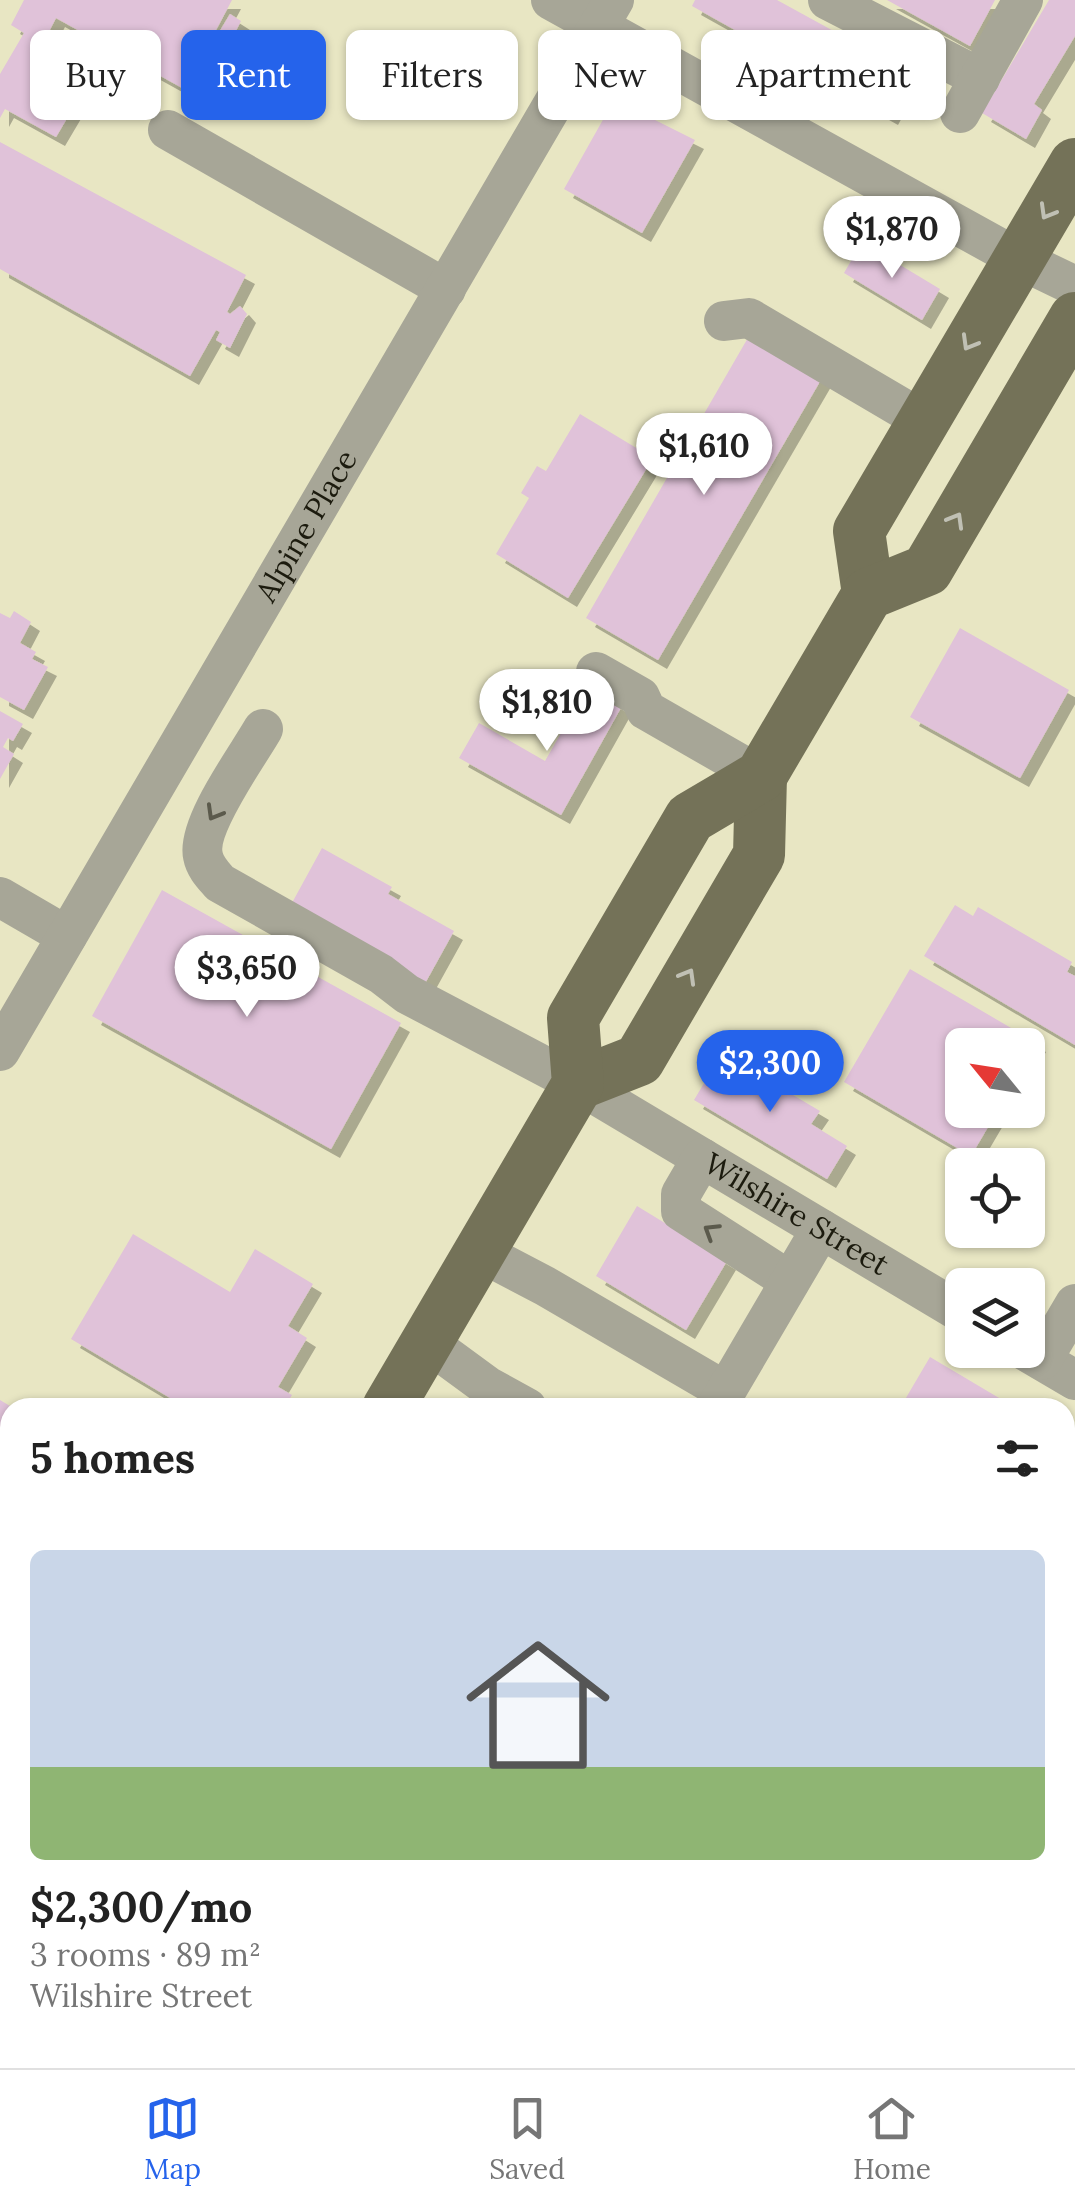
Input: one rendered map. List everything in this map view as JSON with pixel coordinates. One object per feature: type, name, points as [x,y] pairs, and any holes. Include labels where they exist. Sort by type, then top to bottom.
[{"type":"main road","points":[[868,594],[859,531],[1075,164]]},
{"type":"main road","points":[[394,1398],[578,1084],[573,1018],[690,818],[761,776],[868,594],[927,570],[1075,318]]},
{"type":"main road","points":[[578,1084],[638,1060],[759,855],[761,776]]},
{"type":"street","points":[[551,0],[606,13],[1019,260],[1075,286]]},
{"type":"street","points":[[828,0],[970,95],[1024,0]]},
{"type":"street","name":"Alpine Place","points":[[0,1051],[606,13]]},
{"type":"street","points":[[168,130],[446,288]]},
{"type":"street","points":[[724,321],[749,318],[924,422]]},
{"type":"street","points":[[596,672],[640,697],[646,710],[761,776]]},
{"type":"street","name":"Wilshire Street","points":[[263,729],[205,829],[203,856],[220,882],[440,1011],[578,1084],[945,1303]]},
{"type":"street","points":[[0,898],[67,936]]},
{"type":"street","points":[[702,1158],[681,1194],[682,1211],[790,1281]]},
{"type":"street","points":[[721,1398],[820,1229]]},
{"type":"street","points":[[480,1252],[546,1286],[718,1398]]},
{"type":"street","points":[[1047,1364],[1075,1304]]},
{"type":"street","points":[[427,1342],[509,1398]]},
{"type":"building","points":[[24,0],[232,0],[216,30],[181,30],[181,87],[161,76],[161,30],[78,30],[56,18],[50,30],[30,30],[30,120],[66,120],[56,137],[5,109],[0,118],[0,74],[24,33],[11,25]]},
{"type":"building","points":[[695,0],[777,0],[832,30],[735,30],[692,6]]},
{"type":"building","points":[[887,0],[995,0],[970,46]]},
{"type":"building","points":[[1049,0],[1075,0],[1075,36],[1034,104],[1042,110],[1026,139],[982,113]]},
{"type":"building","points":[[230,14],[241,21],[236,30],[220,30]]},
{"type":"building","points":[[603,120],[655,120],[695,140],[642,233],[564,189]]},
{"type":"building","points":[[0,142],[246,275],[227,312],[230,314],[240,306],[247,314],[230,348],[216,340],[220,332],[216,330],[190,376],[0,269]]},
{"type":"building","points":[[862,242],[940,289],[922,320],[844,273]]},
{"type":"building","points":[[749,336],[822,378],[658,660],[586,618]]},
{"type":"building","points":[[580,414],[653,458],[568,598],[496,554],[529,498],[521,493],[537,466],[546,471]]},
{"type":"building","points":[[14,611],[31,622],[20,643],[36,652],[32,659],[48,667],[24,710],[0,697],[0,613],[10,618]]},
{"type":"building","points":[[960,628],[1069,690],[1020,778],[910,717]]},
{"type":"building","points":[[588,686],[622,706],[561,815],[459,758],[479,723],[545,761]]},
{"type":"building","points":[[0,711],[23,724],[13,741],[8,738],[3,747],[14,754],[0,779]]},
{"type":"building","points":[[322,848],[392,887],[388,894],[454,931],[423,987],[287,912]]},
{"type":"building","points":[[162,890],[401,1023],[331,1149],[92,1016]]},
{"type":"building","points":[[955,905],[973,916],[978,907],[1072,962],[1067,972],[1075,976],[1075,1045],[924,956]]},
{"type":"building","points":[[910,969],[1011,1028],[945,1028],[945,1128],[987,1128],[976,1148],[957,1148],[844,1082]]},
{"type":"building","points":[[722,1053],[820,1111],[811,1124],[847,1146],[827,1179],[694,1100]]},
{"type":"building","points":[[637,1206],[727,1261],[686,1330],[596,1276]]},
{"type":"building","points":[[133,1234],[230,1292],[255,1249],[313,1284],[288,1326],[307,1338],[278,1387],[292,1395],[290,1398],[170,1398],[71,1339]]},
{"type":"building","points":[[930,1357],[999,1398],[906,1398]]}]
